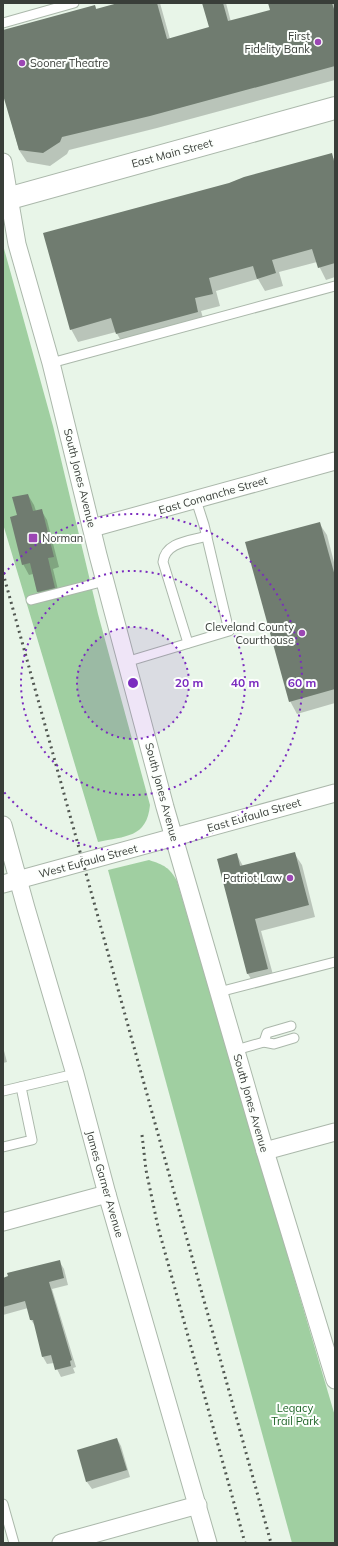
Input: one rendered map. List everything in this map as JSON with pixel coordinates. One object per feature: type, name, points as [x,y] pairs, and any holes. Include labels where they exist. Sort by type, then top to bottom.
[{"type":"main road","name":"East Main Street","points":[[6,199],[335,108]]},
{"type":"street","name":"South Jones Avenue","points":[[3,162],[6,199],[17,244],[51,363],[126,662],[174,838],[265,1151],[335,1380]]},
{"type":"street","name":"East Comanche Street","points":[[92,528],[335,461]]},
{"type":"street","name":"East Eufaula Street","points":[[174,838],[335,793]]},
{"type":"street","name":"James Garner Avenue","points":[[3,825],[11,882],[75,1074],[107,1194],[208,1543]]},
{"type":"street","name":"West Eufaula Street","points":[[11,882],[174,838]]},
{"type":"street","points":[[265,1151],[335,1132]]},
{"type":"street","points":[[3,1222],[107,1194]]},
{"type":"street","points":[[61,1543],[198,1505]]},
{"type":"lane","points":[[3,23],[74,3]]},
{"type":"lane","points":[[51,363],[335,286]]},
{"type":"lane","points":[[126,662],[229,631],[207,536],[196,500]]},
{"type":"lane","points":[[188,643],[163,562],[164,554],[172,546],[207,536]]},
{"type":"lane","points":[[31,600],[105,581]]},
{"type":"lane","points":[[219,992],[335,962]]},
{"type":"lane","points":[[264,1042],[267,1033],[291,1026]]},
{"type":"lane","points":[[236,1050],[264,1042],[274,1044],[294,1038]]},
{"type":"lane","points":[[3,1091],[75,1074]]},
{"type":"lane","points":[[3,1147],[32,1140],[20,1087]]},
{"type":"lane","points":[[3,1504],[14,1543]]},
{"type":"green space","points":[[3,245],[53,426],[98,614],[150,805],[148,816],[139,830],[133,834],[98,842],[3,524]]},
{"type":"green space","name":"Legacy Trail Park","points":[[149,860],[166,867],[177,881],[335,1416],[335,1543],[292,1543],[108,870]]},
{"type":"building","points":[[118,3],[157,3],[167,39],[209,27],[202,3],[223,3],[228,21],[270,10],[268,3],[332,3],[335,12],[335,66],[150,116],[62,137],[60,142],[43,153],[19,150],[3,95],[3,30],[95,5],[96,9]]},
{"type":"building","points":[[332,153],[335,165],[335,263],[318,268],[312,249],[272,260],[276,273],[257,279],[253,266],[209,278],[213,294],[195,298],[198,312],[116,334],[111,318],[70,330],[43,233],[229,183],[244,177]]},
{"type":"building","points":[[28,494],[33,511],[42,509],[54,557],[48,558],[55,588],[37,592],[30,563],[22,565],[10,517],[17,515],[12,497]]},
{"type":"building","name":"Cleveland County Courthouse","points":[[320,522],[335,576],[335,689],[289,702],[245,542]]},
{"type":"building","points":[[295,852],[309,905],[255,919],[268,969],[247,974],[217,859],[237,853],[240,866]]},
{"type":"building","points":[[60,1260],[64,1278],[49,1282],[72,1360],[70,1361],[71,1366],[55,1370],[51,1355],[42,1357],[33,1320],[30,1320],[25,1301],[3,1307],[3,1278],[8,1276],[7,1273]]},
{"type":"building","points":[[117,1438],[127,1470],[86,1482],[77,1450]]},
{"type":"railway","points":[[3,573],[271,1543]]},
{"type":"railway","points":[[142,1135],[146,1170],[158,1227],[245,1543]]},
{"type":"place","name":"First Fidelity Bank","points":[[318,42]]},
{"type":"place","name":"Sooner Theatre","points":[[22,63]]},
{"type":"place","name":"Norman","points":[[33,538]]},
{"type":"place","name":"Cleveland County Courthouse","points":[[302,633]]},
{"type":"place","name":"Patriot Law","points":[[290,878]]}]
